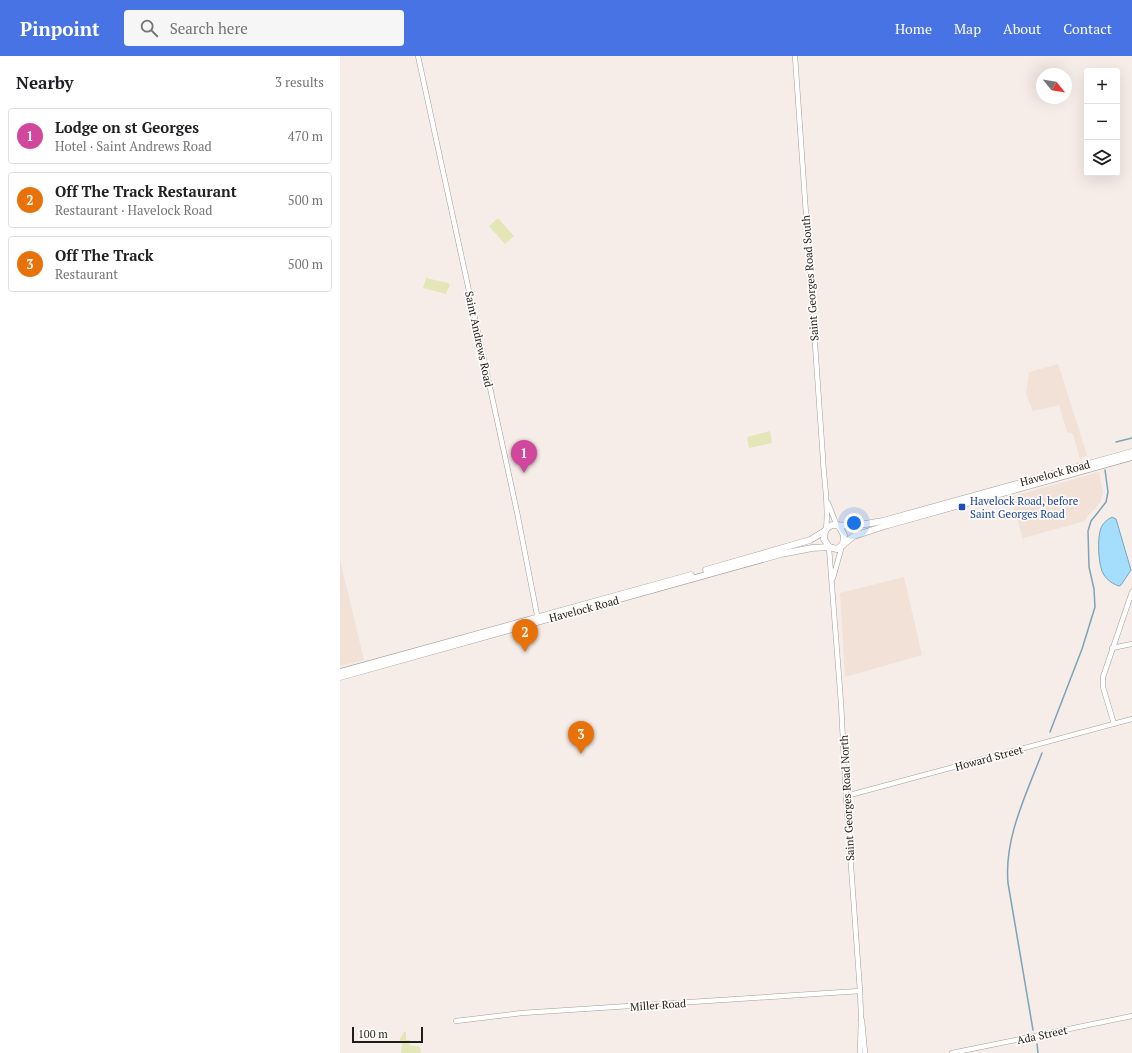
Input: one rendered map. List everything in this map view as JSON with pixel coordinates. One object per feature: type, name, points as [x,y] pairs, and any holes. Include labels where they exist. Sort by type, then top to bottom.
[{"type":"main road","name":"Havelock Road","points":[[838,526],[863,525],[883,521],[1132,452]]},
{"type":"main road","name":"Havelock Road","points":[[842,545],[854,536],[888,525],[1132,457]]},
{"type":"main road","points":[[832,526],[838,526],[844,535],[842,545],[837,549],[829,547],[824,539],[825,530],[832,526]]},
{"type":"main road","name":"Havelock Road","points":[[340,677],[810,540],[825,530]]},
{"type":"main road","name":"Havelock Road","points":[[340,672],[781,554],[812,548],[829,547]]},
{"type":"street","name":"Saint Andrews Road","points":[[418,56],[517,512],[538,619]]},
{"type":"street","name":"Saint Georges Road South","points":[[795,56],[827,499],[825,530]]},
{"type":"street","name":"Saint Georges Road South","points":[[827,499],[838,526]]},
{"type":"street","name":"Saint Georges Road North","points":[[832,580],[842,545]]},
{"type":"street","name":"Saint Georges Road North","points":[[829,547],[842,703],[846,796],[860,991],[860,1053]]},
{"type":"street","points":[[1114,724],[1103,687],[1102,677],[1132,592]]},
{"type":"street","points":[[1112,648],[1132,644]]},
{"type":"street","name":"Howard Street","points":[[846,796],[1132,720]]},
{"type":"street","name":"Miller Road","points":[[456,1020],[522,1013],[860,991]]},
{"type":"street","name":"Saint Georges Road North","points":[[861,1016],[863,1025],[864,1053]]},
{"type":"street","name":"Ada Street","points":[[952,1053],[1132,1016]]},
{"type":"shaded area","points":[[1058,364],[1087,455],[1080,459],[1073,434],[1067,432],[1059,405],[1033,411],[1026,394],[1029,372]]},
{"type":"shaded area","points":[[1099,472],[1103,493],[1100,503],[1085,521],[1023,538],[1025,547],[1011,497]]},
{"type":"shaded area","points":[[340,560],[364,660],[340,666]]},
{"type":"shaded area","points":[[904,577],[922,655],[845,677],[840,593]]},
{"type":"green space","points":[[498,218],[514,236],[505,244],[489,226]]},
{"type":"green space","points":[[426,278],[448,283],[450,285],[446,294],[423,288]]},
{"type":"green space","points":[[770,431],[772,443],[749,448],[747,437]]},
{"type":"green space","points":[[404,1032],[406,1032],[406,1040],[410,1040],[409,1045],[420,1047],[421,1053],[401,1053],[402,1044],[400,1043],[400,1039]]},
{"type":"water","points":[[1112,517],[1116,519],[1131,570],[1119,586],[1110,582],[1105,577],[1100,566],[1099,559],[1099,538],[1101,528],[1105,522]]},
{"type":"waterway","points":[[1116,442],[1132,438]]},
{"type":"waterway","points":[[1050,732],[1082,649],[1095,607],[1094,589],[1089,567],[1088,531],[1091,521],[1106,502],[1108,492],[1105,470]]},
{"type":"waterway","points":[[1033,1030],[1008,883],[1008,866],[1009,850],[1013,833],[1023,801],[1042,753]]},
{"type":"waterway","points":[[1037,1044],[1038,1053]]},
{"type":"place","name":"Lodge on st Georges","points":[[524,473]]},
{"type":"place","name":"Havelock Road, before Saint Georges Road","points":[[962,507]]},
{"type":"place","name":"Off The Track Restaurant","points":[[525,652]]},
{"type":"place","name":"Off The Track","points":[[581,754]]}]
